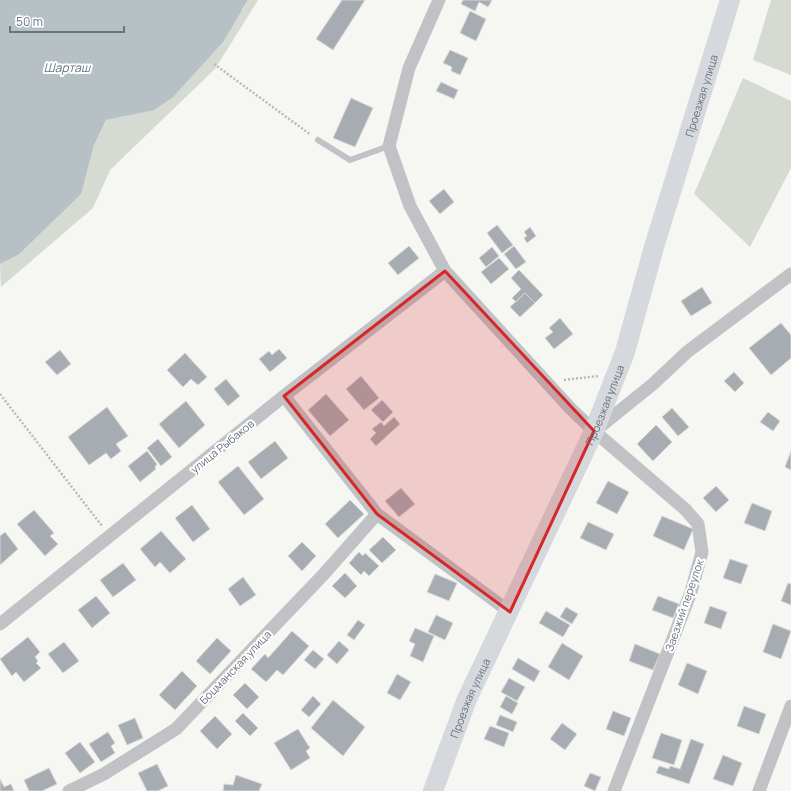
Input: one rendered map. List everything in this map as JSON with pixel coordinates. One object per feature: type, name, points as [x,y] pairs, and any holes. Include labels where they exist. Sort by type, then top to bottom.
[{"type":"main road","name":"Проезжая улица","points":[[433,791],[467,700],[510,612],[594,431],[625,352],[654,247],[730,0]]},
{"type":"street","points":[[389,146],[409,68],[439,0]]},
{"type":"street","name":"Заезжий переулок","points":[[389,146],[410,206],[445,271],[594,431],[686,510],[698,524],[702,552],[691,592],[614,791]]},
{"type":"street","name":"улица Рыбаков","points":[[0,624],[284,396],[445,271]]},
{"type":"street","points":[[594,431],[653,384],[687,352],[791,274]]},
{"type":"street","points":[[284,396],[377,514],[510,612]]},
{"type":"street","name":"Боцманская улица","points":[[69,791],[104,774],[176,729],[323,575],[377,514]]},
{"type":"street","points":[[759,791],[791,706]]},
{"type":"lane","points":[[318,140],[350,160],[389,146]]},
{"type":"path","points":[[214,64],[318,140]]},
{"type":"path","points":[[546,381],[571,380],[601,375]]},
{"type":"path","points":[[0,394],[110,536]]},
{"type":"highlighted area","points":[[445,271],[594,431],[510,612],[377,514],[284,396]]},
{"type":"shaded area","points":[[248,0],[258,0],[215,69],[110,170],[93,208],[1,287],[0,264],[18,255],[88,167],[94,145],[106,120],[125,116],[243,10]]},
{"type":"shaded area","points":[[771,0],[791,0],[791,75],[753,60]]},
{"type":"shaded area","points":[[743,78],[791,101],[791,168],[750,247],[694,194]]},
{"type":"water","name":"Шарташ","points":[[0,0],[248,0],[223,42],[173,97],[154,110],[106,120],[94,145],[81,194],[18,255],[0,264]]},
{"type":"building","points":[[342,0],[365,0],[333,50],[316,39]]},
{"type":"building","points":[[463,0],[492,0],[488,7],[479,2],[475,11],[461,4]]},
{"type":"building","points":[[470,11],[486,19],[476,41],[460,33]]},
{"type":"building","points":[[450,50],[468,58],[460,75],[451,71],[452,67],[443,63]]},
{"type":"building","points":[[441,82],[458,90],[454,99],[436,91]]},
{"type":"building","points":[[351,98],[373,108],[355,147],[333,138]]},
{"type":"building","points":[[444,189],[454,202],[440,214],[429,201]]},
{"type":"building","points":[[497,225],[513,245],[502,253],[487,233]]},
{"type":"building","points":[[530,227],[536,236],[527,243],[524,238],[527,236],[524,232]]},
{"type":"building","points":[[409,246],[419,258],[398,275],[388,263]]},
{"type":"building","points":[[514,246],[526,262],[516,269],[504,254]]},
{"type":"building","points":[[492,247],[499,256],[486,267],[479,258]]},
{"type":"building","points":[[499,258],[509,269],[491,284],[481,272]]},
{"type":"building","points":[[519,270],[543,295],[535,303],[525,293],[516,302],[512,298],[521,289],[511,278]]},
{"type":"building","points":[[702,287],[712,303],[691,316],[681,301]]},
{"type":"building","points":[[525,293],[535,303],[520,317],[510,307]]},
{"type":"building","points":[[560,318],[573,334],[554,349],[545,338],[553,332],[549,328]]},
{"type":"building","points":[[781,323],[791,335],[791,358],[771,375],[749,348]]},
{"type":"building","points":[[279,349],[287,358],[270,372],[259,359],[269,351],[272,355]]},
{"type":"building","points":[[60,350],[71,364],[57,375],[45,362]]},
{"type":"building","points":[[185,353],[207,377],[198,385],[191,379],[183,387],[167,370]]},
{"type":"building","points":[[734,372],[744,383],[735,392],[724,381]]},
{"type":"building","points":[[361,376],[379,398],[364,410],[346,389]]},
{"type":"building","points":[[226,379],[240,396],[228,406],[214,389]]},
{"type":"building","points":[[326,394],[349,420],[330,436],[308,410]]},
{"type":"building","points":[[382,400],[393,412],[383,422],[371,410]]},
{"type":"building","points":[[186,401],[205,425],[179,448],[159,424]]},
{"type":"building","points":[[107,407],[128,436],[116,444],[121,451],[111,459],[106,453],[89,465],[68,437]]},
{"type":"building","points":[[672,408],[689,427],[678,436],[662,417]]},
{"type":"building","points":[[768,412],[780,421],[773,431],[760,422]]},
{"type":"building","points":[[394,417],[400,424],[376,446],[370,439],[376,433],[372,429],[381,422],[384,426]]},
{"type":"building","points":[[656,425],[672,442],[653,461],[637,444]]},
{"type":"building","points":[[158,439],[172,457],[161,466],[147,448]]},
{"type":"building","points":[[275,441],[288,458],[261,479],[248,462]]},
{"type":"building","points":[[147,451],[157,464],[155,467],[156,469],[140,482],[128,466]]},
{"type":"building","points":[[791,451],[791,470],[785,467]]},
{"type":"building","points":[[238,466],[264,499],[244,515],[218,482]]},
{"type":"building","points":[[608,481],[629,492],[617,514],[596,503]]},
{"type":"building","points":[[716,486],[729,500],[716,512],[703,498]]},
{"type":"building","points":[[401,488],[415,504],[399,517],[385,501]]},
{"type":"building","points":[[350,500],[364,514],[338,538],[325,524]]},
{"type":"building","points":[[752,503],[772,511],[765,531],[744,523]]},
{"type":"building","points":[[192,505],[210,529],[193,542],[175,518]]},
{"type":"building","points":[[34,510],[54,533],[50,536],[58,544],[45,556],[17,524]]},
{"type":"building","points":[[662,516],[693,529],[684,550],[653,536]]},
{"type":"building","points":[[588,522],[614,534],[606,550],[580,538]]},
{"type":"building","points":[[161,531],[186,559],[170,573],[160,562],[155,567],[140,549]]},
{"type":"building","points":[[5,532],[18,549],[0,565],[0,536]]},
{"type":"building","points":[[383,537],[396,550],[382,563],[369,550]]},
{"type":"building","points":[[302,542],[316,556],[302,571],[288,556]]},
{"type":"building","points":[[359,552],[363,556],[365,553],[379,566],[369,576],[364,571],[361,575],[349,563]]},
{"type":"building","points":[[730,559],[748,565],[741,584],[723,578]]},
{"type":"building","points":[[123,563],[136,580],[113,597],[100,580]]},
{"type":"building","points":[[345,573],[357,586],[345,598],[332,586]]},
{"type":"building","points":[[435,574],[457,583],[449,601],[427,592]]},
{"type":"building","points":[[243,577],[256,595],[240,606],[228,589]]},
{"type":"building","points":[[788,583],[791,584],[791,605],[781,601]]},
{"type":"building","points":[[96,596],[110,613],[92,628],[78,610]]},
{"type":"building","points":[[658,596],[679,604],[673,618],[652,610]]},
{"type":"building","points":[[710,606],[727,612],[721,629],[704,623]]},
{"type":"building","points":[[566,607],[578,614],[572,624],[560,617]]},
{"type":"building","points":[[546,611],[570,625],[563,637],[539,623]]},
{"type":"building","points":[[436,615],[453,623],[445,640],[428,632]]},
{"type":"building","points":[[358,620],[365,625],[354,640],[347,635]]},
{"type":"building","points":[[773,624],[791,631],[781,659],[763,652]]},
{"type":"building","points":[[415,628],[434,636],[423,662],[410,656],[415,644],[409,641]]},
{"type":"building","points":[[292,631],[309,646],[283,675],[277,670],[266,682],[251,669],[265,654],[268,658]]},
{"type":"building","points":[[28,637],[40,652],[35,657],[38,661],[36,663],[41,668],[24,682],[16,672],[12,676],[0,659]]},
{"type":"building","points":[[217,638],[231,651],[210,674],[196,661]]},
{"type":"building","points":[[339,641],[349,650],[337,664],[327,655]]},
{"type":"building","points":[[64,642],[79,661],[63,673],[48,654]]},
{"type":"building","points":[[562,643],[583,656],[569,680],[548,667]]},
{"type":"building","points":[[635,644],[660,654],[653,670],[629,661]]},
{"type":"building","points":[[313,650],[324,659],[315,669],[304,660]]},
{"type":"building","points":[[518,658],[540,671],[534,682],[512,669]]},
{"type":"building","points":[[687,663],[707,671],[698,694],[678,685]]},
{"type":"building","points":[[182,671],[197,686],[175,710],[159,695]]},
{"type":"building","points":[[397,674],[411,682],[400,700],[387,693]]},
{"type":"building","points":[[509,678],[525,687],[517,701],[501,692]]},
{"type":"building","points":[[245,683],[259,697],[247,709],[233,695]]},
{"type":"building","points":[[313,696],[321,704],[309,717],[301,710]]},
{"type":"building","points":[[506,696],[518,703],[512,714],[500,707]]},
{"type":"building","points":[[333,700],[365,727],[343,756],[311,728]]},
{"type":"building","points":[[744,706],[766,714],[759,734],[737,726]]},
{"type":"building","points":[[613,711],[631,718],[624,736],[606,729]]},
{"type":"building","points":[[243,713],[258,728],[250,736],[235,721]]},
{"type":"building","points":[[500,715],[517,722],[513,732],[496,725]]},
{"type":"building","points":[[215,716],[232,734],[217,749],[200,731]]},
{"type":"building","points":[[135,718],[143,738],[127,745],[118,725]]},
{"type":"building","points":[[562,723],[577,734],[565,750],[550,739]]},
{"type":"building","points":[[490,726],[509,733],[504,747],[484,739]]},
{"type":"building","points":[[298,729],[310,748],[306,751],[310,758],[291,770],[274,743]]},
{"type":"building","points":[[108,732],[115,743],[111,746],[115,753],[101,762],[89,744]]},
{"type":"building","points":[[661,733],[682,740],[674,765],[652,758]]},
{"type":"building","points":[[691,739],[704,744],[689,784],[656,773],[659,766],[669,769],[670,766],[680,769]]},
{"type":"building","points":[[80,742],[95,762],[80,773],[65,753]]},
{"type":"building","points":[[723,755],[742,763],[733,786],[713,779]]},
{"type":"building","points":[[157,764],[168,786],[158,791],[147,791],[138,773]]},
{"type":"building","points":[[49,768],[57,784],[42,791],[29,791],[24,780]]},
{"type":"building","points":[[590,773],[601,777],[595,791],[584,786]]},
{"type":"building","points":[[236,775],[262,784],[259,791],[223,791],[224,784],[233,785]]},
{"type":"building","points":[[0,779],[4,787],[11,784],[14,791],[0,791]]}]
